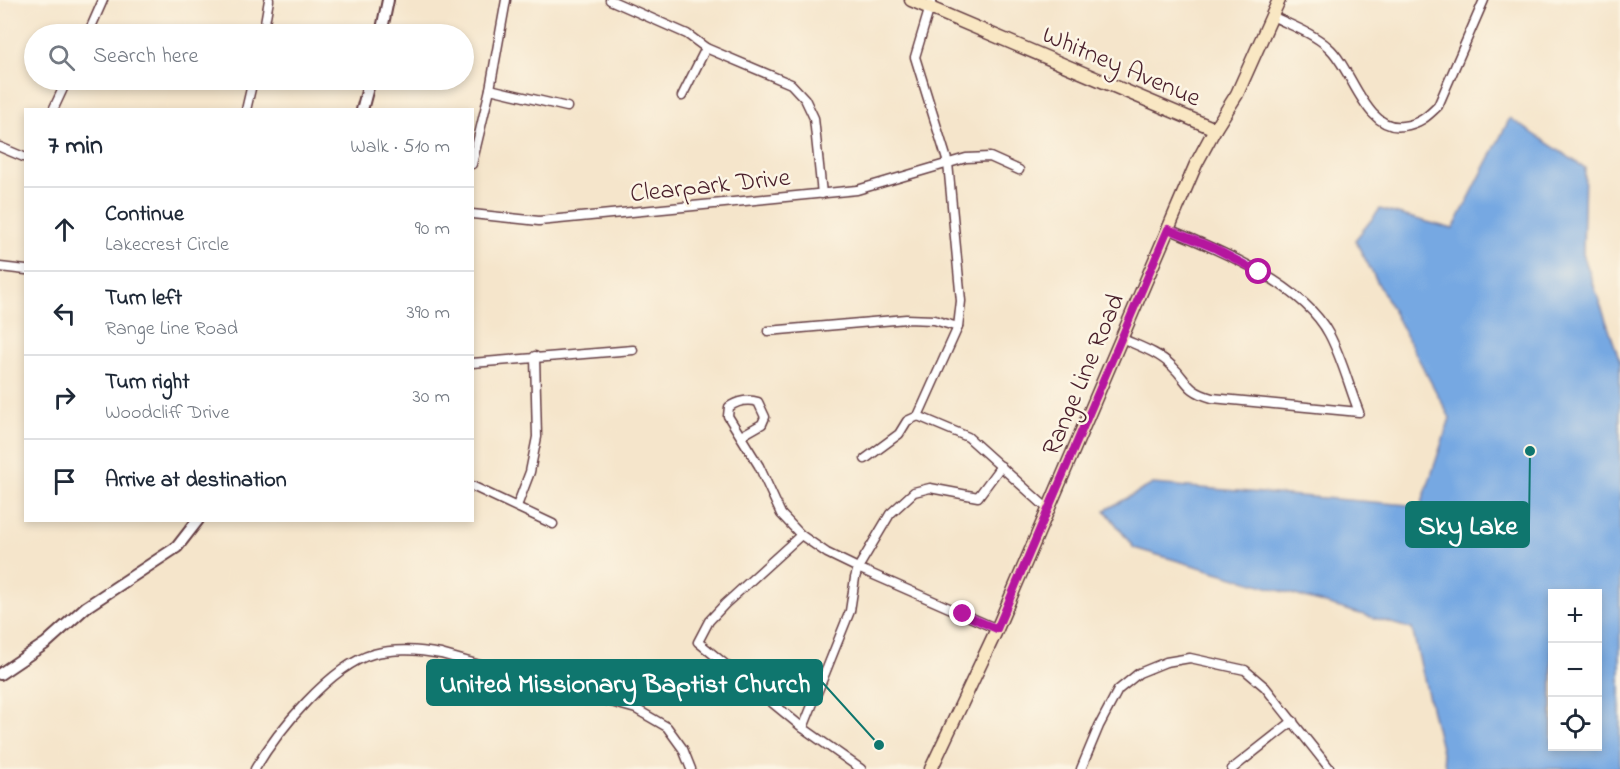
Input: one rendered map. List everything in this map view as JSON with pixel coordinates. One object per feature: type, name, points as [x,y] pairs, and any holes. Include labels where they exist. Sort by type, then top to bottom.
[{"type":"main road","name":"Whitney Avenue","points":[[911,0],[931,4],[1215,129]]},
{"type":"main road","name":"Range Line Road","points":[[931,769],[997,629],[1196,164],[1237,94],[1279,0]]},
{"type":"street","points":[[92,24],[103,0]]},
{"type":"street","points":[[265,24],[269,0]]},
{"type":"street","points":[[383,24],[388,0]]},
{"type":"street","points":[[474,156],[490,89],[506,0]]},
{"type":"street","points":[[610,0],[687,34],[706,48],[792,84],[805,99],[814,118],[822,194]]},
{"type":"street","points":[[1272,16],[1328,46],[1338,57],[1374,116],[1398,127],[1414,124],[1427,117],[1438,106],[1484,0]]},
{"type":"street","points":[[865,459],[899,434],[908,421],[918,416],[958,327],[961,301],[948,163],[915,57],[931,4]]},
{"type":"street","points":[[682,96],[706,48]]},
{"type":"street","points":[[490,89],[567,107]]},
{"type":"street","points":[[55,108],[63,90]]},
{"type":"street","points":[[246,108],[249,90]]},
{"type":"street","points":[[363,108],[367,90]]},
{"type":"street","points":[[0,147],[24,157]]},
{"type":"street","name":"Clearpark Drive","points":[[474,214],[539,221],[822,194],[857,190],[966,158],[990,157],[1020,170]]},
{"type":"street","points":[[1121,338],[1158,355],[1173,366],[1186,385],[1198,394],[1212,398],[1359,412],[1329,334],[1314,312],[1296,296],[1259,272],[1214,248],[1168,229]]},
{"type":"street","points":[[0,267],[24,270]]},
{"type":"street","points":[[768,331],[906,319],[933,320],[958,327]]},
{"type":"street","points":[[474,363],[534,356],[633,350]]},
{"type":"street","points":[[517,506],[530,472],[537,437],[534,356]]},
{"type":"street","points":[[741,436],[762,424],[765,417],[758,402],[751,400],[734,403],[729,407],[728,416],[759,466],[781,514],[801,535],[827,553],[858,568],[997,629]]},
{"type":"street","points":[[918,416],[968,437],[1049,510]]},
{"type":"street","points":[[804,728],[850,611],[858,568],[890,514],[914,492],[930,489],[978,497],[1001,466]]},
{"type":"street","points":[[474,487],[554,524]]},
{"type":"street","points":[[0,674],[46,643],[86,607],[177,547],[196,522]]},
{"type":"street","points":[[801,535],[725,604],[709,621],[698,642],[804,728],[861,769]]},
{"type":"street","points":[[255,769],[270,744],[310,698],[345,667],[371,654],[408,649],[441,654],[636,709],[667,727],[683,749],[691,769]]},
{"type":"street","points":[[1081,769],[1098,726],[1118,690],[1139,673],[1166,662],[1190,658],[1245,670],[1265,687],[1330,769]]},
{"type":"street","points":[[1232,769],[1293,721]]},
{"type":"water","points":[[1510,118],[1585,168],[1583,254],[1620,361],[1620,769],[1446,769],[1412,629],[1134,548],[1105,510],[1153,484],[1421,506],[1450,418],[1355,240],[1380,209],[1453,229]]},
{"type":"place","name":"Sky Lake","points":[[1530,451]]},
{"type":"place","name":"United Missionary Baptist Church","points":[[879,745]]},
{"type":"route","points":[[963,614],[997,629],[1168,229],[1214,248],[1259,272]]}]
